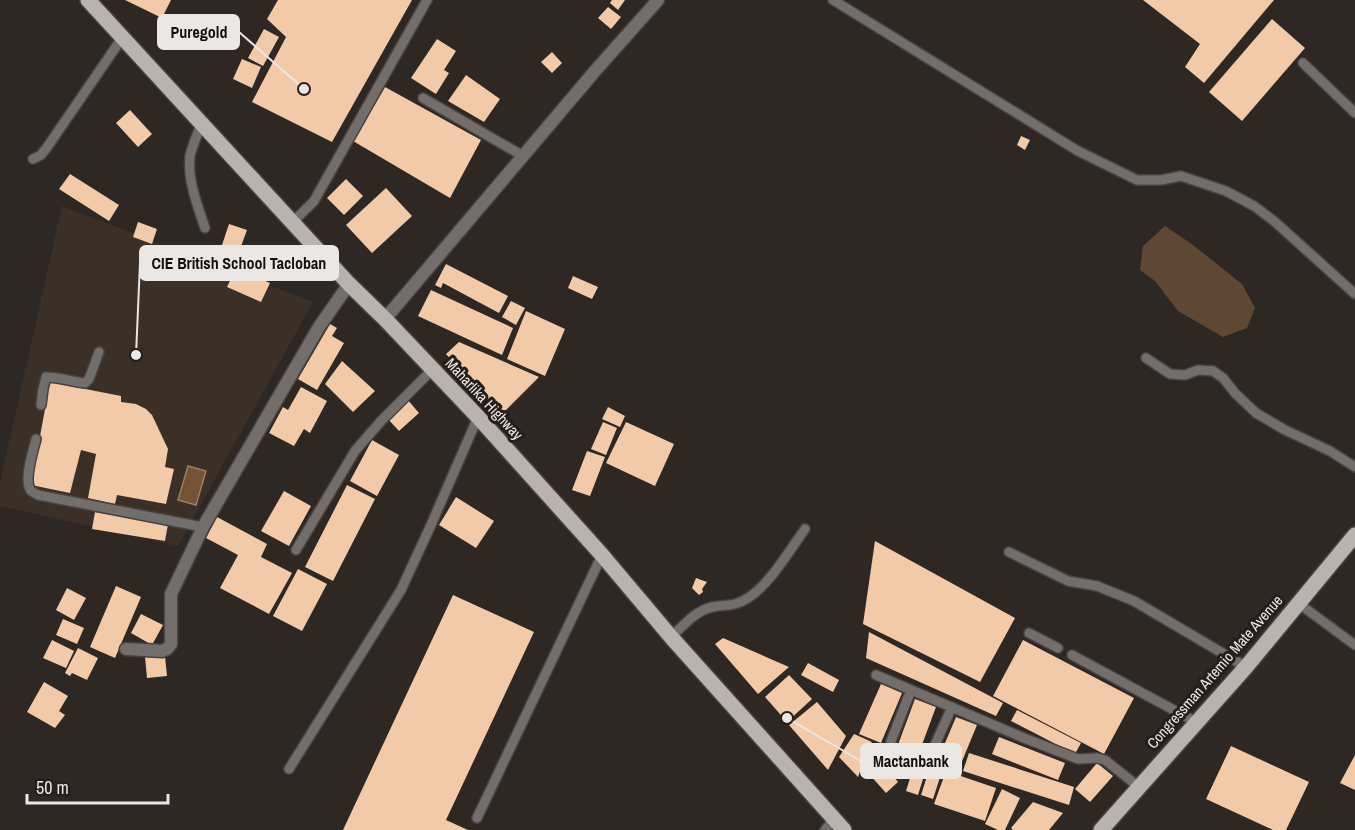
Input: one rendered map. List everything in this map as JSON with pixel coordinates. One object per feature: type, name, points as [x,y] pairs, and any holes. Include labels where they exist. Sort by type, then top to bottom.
[{"type":"main road","name":"Maharlika Highway","points":[[88,0],[349,284],[478,417],[602,555],[834,826]]},
{"type":"main road","name":"Congressman Artemio Mate Avenue","points":[[1101,830],[1246,667],[1355,535]]},
{"type":"street","points":[[385,319],[658,0]]},
{"type":"street","points":[[126,649],[162,651],[171,644],[171,594],[203,526],[319,327],[349,284]]},
{"type":"lane","points":[[292,222],[314,201],[427,0]]},
{"type":"lane","points":[[832,0],[1078,151],[1137,180],[1161,180],[1181,176],[1226,191],[1245,201],[1274,221],[1355,294]]},
{"type":"lane","points":[[33,159],[41,156],[122,38]]},
{"type":"lane","points":[[1303,63],[1355,112]]},
{"type":"lane","points":[[423,98],[523,156]]},
{"type":"lane","points":[[201,124],[190,156],[191,178],[205,228]]},
{"type":"lane","points":[[41,405],[46,377],[85,383],[89,379],[99,352]]},
{"type":"lane","points":[[1146,358],[1170,374],[1185,375],[1198,370],[1213,371],[1223,378],[1234,393],[1256,413],[1285,430],[1330,451],[1355,467]]},
{"type":"lane","points":[[296,550],[355,451],[381,421],[432,370]]},
{"type":"lane","points":[[289,769],[401,590],[478,417]]},
{"type":"lane","points":[[36,440],[28,478],[29,488],[38,495],[203,526]]},
{"type":"lane","points":[[671,637],[694,615],[711,608],[736,605],[750,597],[763,586],[806,529]]},
{"type":"lane","points":[[1010,552],[1068,581],[1097,586],[1134,601],[1246,667]]},
{"type":"lane","points":[[477,818],[602,555]]},
{"type":"lane","points":[[1298,603],[1355,645]]},
{"type":"lane","points":[[1029,633],[1058,648]]},
{"type":"lane","points":[[1072,655],[1196,722]]},
{"type":"lane","points":[[876,675],[1078,759],[1105,760],[1139,787]]},
{"type":"lane","points":[[891,741],[911,690]]},
{"type":"lane","points":[[934,747],[952,707]]},
{"type":"shaded area","points":[[62,206],[313,302],[178,546],[0,506],[0,483]]},
{"type":"shaded area","points":[[1165,226],[1242,284],[1255,308],[1247,328],[1223,337],[1178,311],[1155,281],[1140,270],[1143,246]]},
{"type":"shaded area","points":[[188,466],[206,471],[196,505],[178,500]]},
{"type":"building","points":[[125,0],[171,0],[162,18]]},
{"type":"building","points":[[278,0],[412,0],[332,142],[252,102],[286,37],[267,19]]},
{"type":"building","points":[[612,0],[625,0],[618,10],[610,3]]},
{"type":"building","points":[[1143,0],[1274,0],[1204,83],[1185,67],[1200,44]]},
{"type":"building","points":[[608,7],[621,17],[611,29],[598,18]]},
{"type":"building","points":[[1272,19],[1305,48],[1242,121],[1209,92]]},
{"type":"building","points":[[264,29],[279,37],[263,66],[248,58]]},
{"type":"building","points":[[437,39],[456,51],[444,70],[449,73],[436,94],[411,78]]},
{"type":"building","points":[[552,52],[562,63],[552,73],[541,62]]},
{"type":"building","points":[[242,59],[261,67],[252,88],[233,79]]},
{"type":"building","points":[[466,75],[500,99],[484,122],[448,101]]},
{"type":"building","points":[[385,87],[481,140],[450,198],[353,141]]},
{"type":"building","points":[[130,110],[152,134],[138,147],[116,123]]},
{"type":"building","points":[[1021,136],[1030,140],[1025,150],[1017,145]]},
{"type":"building","points":[[70,174],[119,205],[109,221],[59,189]]},
{"type":"building","points":[[346,179],[363,196],[344,215],[327,198]]},
{"type":"building","points":[[386,188],[412,216],[372,253],[346,225]]},
{"type":"building","points":[[138,222],[157,229],[152,244],[133,237]]},
{"type":"building","points":[[229,224],[247,230],[236,260],[219,254]]},
{"type":"building","points":[[446,264],[508,296],[499,313],[443,283],[441,288],[435,285]]},
{"type":"building","points":[[236,268],[270,283],[261,302],[227,287]]},
{"type":"building","points":[[573,276],[598,287],[592,299],[568,288]]},
{"type":"building","points":[[431,290],[513,328],[502,355],[418,316]]},
{"type":"building","points":[[511,301],[525,308],[516,325],[502,317]]},
{"type":"building","points":[[526,311],[565,329],[545,376],[507,359]]},
{"type":"building","points":[[330,324],[337,328],[332,336],[344,343],[317,390],[298,379]]},
{"type":"building","points":[[459,342],[539,377],[500,416],[446,354]]},
{"type":"building","points":[[342,361],[375,391],[353,412],[325,384]]},
{"type":"building","points":[[50,382],[121,396],[121,402],[136,404],[152,415],[168,449],[165,467],[174,469],[166,504],[117,495],[115,504],[88,498],[96,454],[81,450],[70,493],[31,485]]},
{"type":"building","points":[[301,387],[327,401],[310,433],[304,429],[294,446],[269,433],[283,407],[288,410]]},
{"type":"building","points":[[407,399],[419,413],[399,431],[387,418]]},
{"type":"building","points":[[608,407],[625,416],[620,427],[602,419]]},
{"type":"building","points":[[603,422],[617,428],[606,455],[591,449]]},
{"type":"building","points":[[626,422],[674,444],[655,486],[606,463]]},
{"type":"building","points":[[372,440],[399,455],[377,496],[350,481]]},
{"type":"building","points":[[587,451],[605,457],[590,496],[572,490]]},
{"type":"building","points":[[347,485],[375,499],[333,581],[305,567]]},
{"type":"building","points":[[284,491],[311,506],[289,546],[261,531]]},
{"type":"building","points":[[456,497],[494,521],[476,548],[439,525]]},
{"type":"building","points":[[95,512],[168,524],[165,541],[92,529]]},
{"type":"building","points":[[217,517],[267,544],[261,557],[292,573],[269,614],[220,588],[238,555],[206,538]]},
{"type":"building","points":[[875,541],[1015,618],[980,682],[863,624]]},
{"type":"building","points":[[298,569],[327,584],[302,631],[273,616]]},
{"type":"building","points":[[696,578],[707,582],[702,589],[703,592],[699,595],[692,588]]},
{"type":"building","points":[[116,586],[141,597],[115,658],[90,647]]},
{"type":"building","points":[[67,588],[86,598],[74,620],[56,610]]},
{"type":"building","points":[[453,595],[534,632],[446,820],[468,830],[343,830]]},
{"type":"building","points":[[141,614],[163,625],[152,645],[131,633]]},
{"type":"building","points":[[63,619],[84,628],[77,644],[56,635]]},
{"type":"building","points":[[869,632],[1003,703],[996,716],[866,658]]},
{"type":"building","points":[[723,638],[789,667],[758,694],[715,644]]},
{"type":"building","points":[[52,640],[74,651],[66,668],[43,658]]},
{"type":"building","points":[[1023,640],[1134,698],[1104,754],[993,696]]},
{"type":"building","points":[[78,648],[98,658],[87,680],[72,673],[70,676],[65,673]]},
{"type":"building","points":[[165,656],[167,676],[147,678],[145,657]]},
{"type":"building","points":[[808,663],[839,680],[833,692],[801,675]]},
{"type":"building","points":[[789,675],[812,699],[787,722],[765,697]]},
{"type":"building","points":[[44,682],[68,696],[59,711],[65,715],[55,728],[27,712]]},
{"type":"building","points":[[881,684],[902,693],[881,743],[859,734]]},
{"type":"building","points":[[915,699],[936,707],[917,758],[896,750]]},
{"type":"building","points":[[817,702],[846,736],[828,770],[789,725]]},
{"type":"building","points":[[1017,710],[1081,743],[1075,754],[1011,721]]},
{"type":"building","points":[[956,717],[977,725],[958,771],[937,762]]},
{"type":"building","points":[[854,734],[870,741],[878,748],[874,755],[883,765],[890,758],[895,764],[888,770],[898,782],[886,793],[862,766],[858,777],[839,757]]},
{"type":"building","points":[[999,737],[1065,763],[1058,780],[992,754]]},
{"type":"building","points":[[1231,746],[1309,782],[1286,830],[1273,830],[1206,799]]},
{"type":"building","points":[[969,753],[1074,787],[1069,805],[963,771]]},
{"type":"building","points":[[1355,755],[1355,790],[1340,783]]},
{"type":"building","points":[[915,762],[927,766],[918,795],[906,791]]},
{"type":"building","points":[[1097,763],[1113,776],[1090,802],[1075,789]]},
{"type":"building","points":[[930,767],[942,771],[933,799],[921,795]]},
{"type":"building","points":[[946,771],[996,788],[985,821],[934,804]]},
{"type":"building","points":[[1002,789],[1020,798],[1005,830],[998,830],[985,824]]},
{"type":"building","points":[[1033,802],[1063,813],[1049,830],[1013,830],[1011,828]]},
{"type":"place","name":"Puregold","points":[[304,89]]},
{"type":"place","name":"CIE British School Tacloban","points":[[136,355]]},
{"type":"place","name":"Mactanbank","points":[[787,718]]}]
